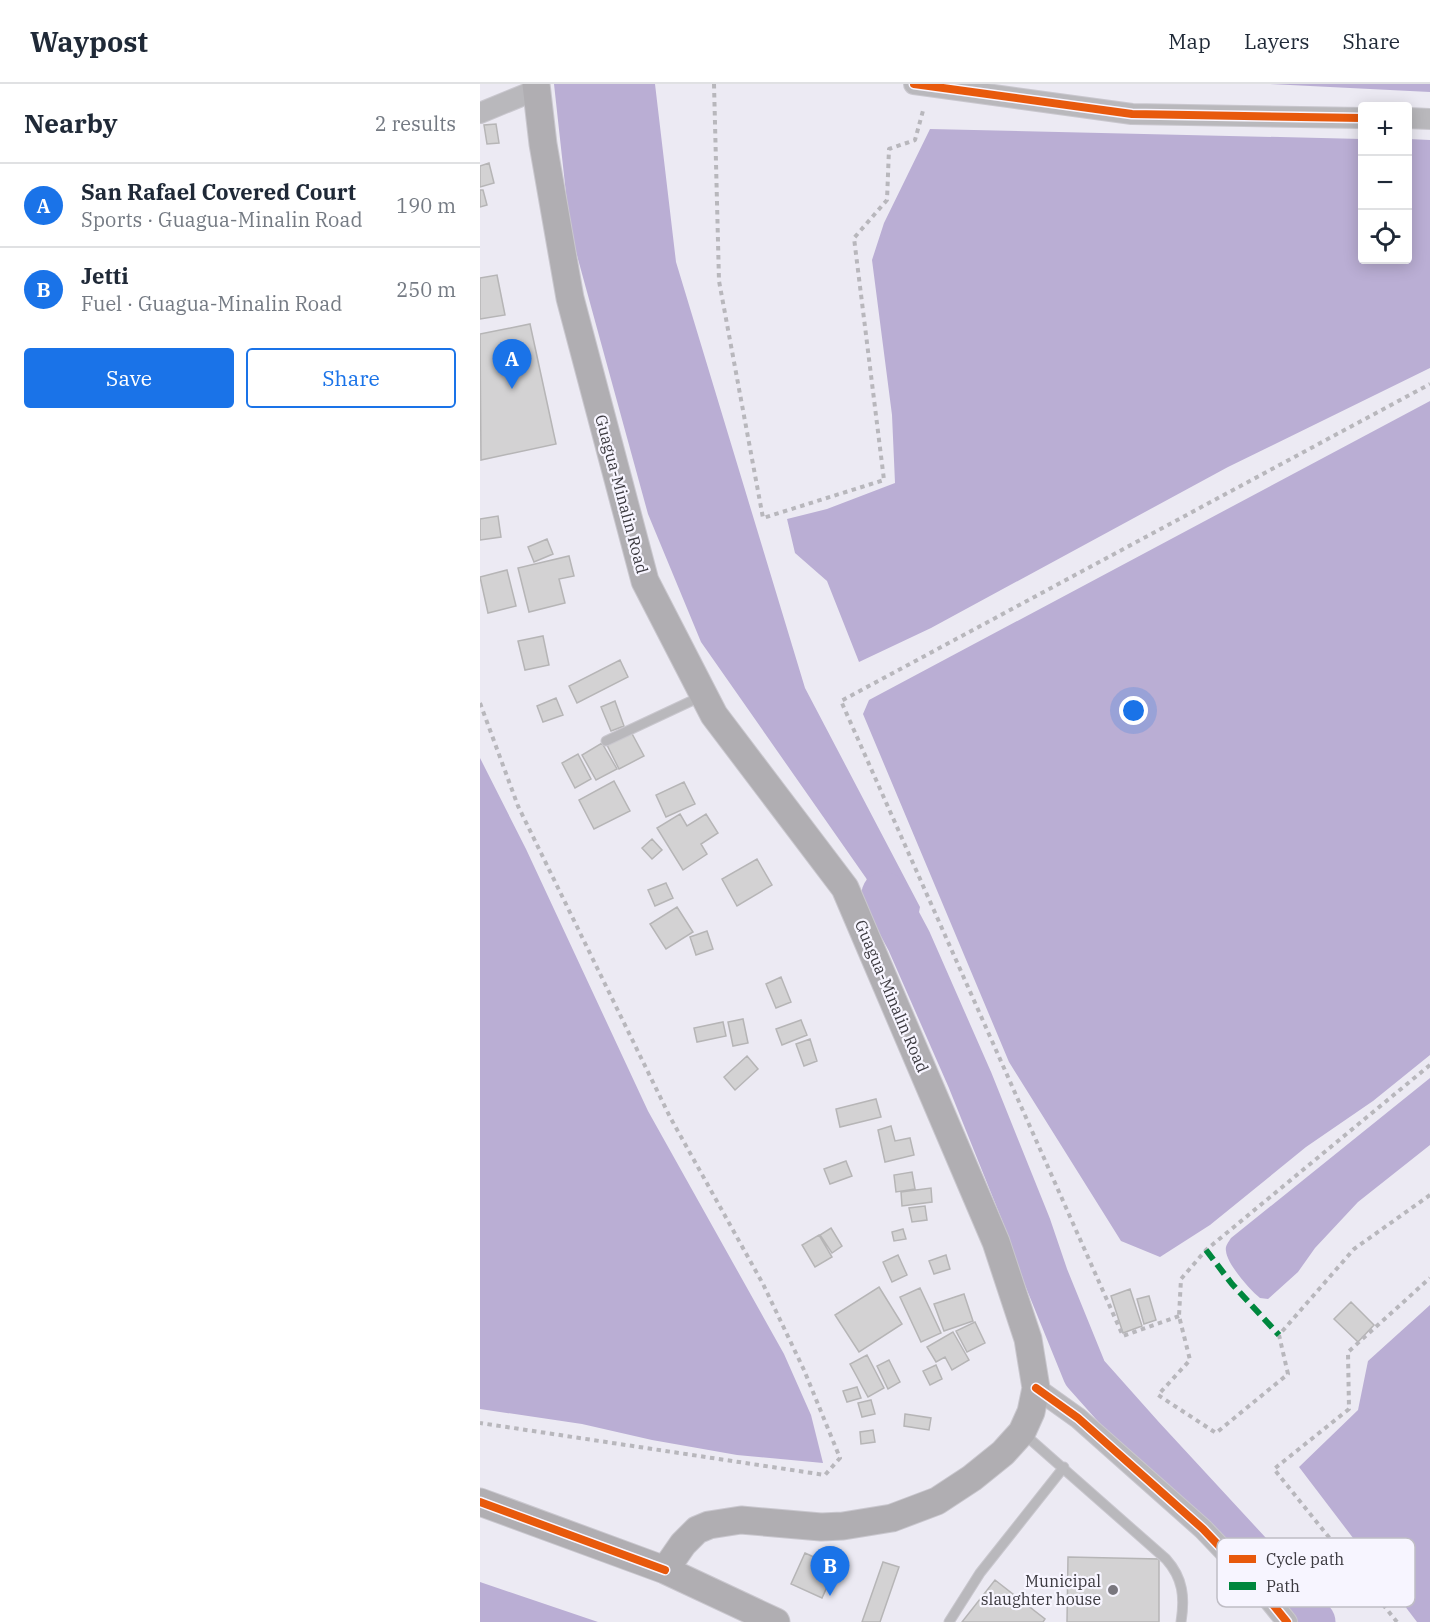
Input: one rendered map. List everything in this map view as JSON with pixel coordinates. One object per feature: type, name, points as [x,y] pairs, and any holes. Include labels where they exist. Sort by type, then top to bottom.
[{"type":"main road","name":"Guagua-Minalin Road","points":[[536,87],[543,144],[570,298],[645,580],[714,715],[845,888],[996,1242],[1028,1339],[1036,1388],[1022,1431],[1003,1453],[972,1478],[937,1501],[917,1510],[868,1523],[843,1526],[821,1527],[741,1520],[709,1525],[697,1530],[683,1544],[665,1570]]},
{"type":"main road","points":[[480,1502],[665,1570],[776,1622]]},
{"type":"street","points":[[922,85],[1132,114],[1358,118]]},
{"type":"street","points":[[480,113],[536,87]]},
{"type":"street","points":[[1412,118],[1430,119]]},
{"type":"street","points":[[1036,1388],[1078,1418],[1217,1543]]},
{"type":"street","points":[[1275,1607],[1287,1622]]},
{"type":"lane","points":[[606,741],[704,695]]},
{"type":"lane","points":[[1022,1431],[1174,1568],[1181,1582],[1183,1608],[1181,1622]]},
{"type":"lane","points":[[949,1622],[981,1573],[1064,1467]]},
{"type":"path","points":[[714,84],[719,281],[763,518],[884,480],[854,238],[887,200],[889,150],[915,140],[922,85]]},
{"type":"path","points":[[1179,1316],[1123,1336],[841,701],[1430,384]]},
{"type":"path","points":[[480,703],[518,806],[670,1117],[763,1284],[804,1370],[840,1458],[825,1475],[480,1423]]},
{"type":"path","points":[[1430,1065],[1206,1250],[1181,1279],[1179,1316],[1190,1360],[1158,1395],[1216,1433],[1288,1374],[1279,1335],[1354,1249],[1430,1195]]},
{"type":"path","points":[[1330,1538],[1274,1468],[1348,1409],[1348,1352],[1430,1278]]},
{"type":"path","points":[[1385,1607],[1397,1622]]},
{"type":"shaded area","points":[[554,84],[655,84],[676,262],[805,688],[920,907],[909,965],[866,878],[701,642],[648,514],[570,230]]},
{"type":"shaded area","points":[[1270,84],[1430,84],[1430,92]]},
{"type":"shaded area","points":[[930,129],[1358,139],[1358,264],[1412,264],[1412,139],[1430,140],[1430,368],[1228,467],[931,628],[859,662],[827,581],[795,553],[787,519],[827,509],[895,483],[892,415],[872,260],[884,223]]},
{"type":"shaded area","points":[[1430,401],[1430,1055],[1373,1101],[1306,1147],[1210,1225],[1160,1257],[1121,1241],[1009,1062],[863,714],[869,700]]},
{"type":"shaded area","points":[[480,758],[526,849],[648,1111],[784,1354],[811,1415],[823,1463],[737,1455],[652,1440],[582,1424],[480,1409]]},
{"type":"shaded area","points":[[1430,1078],[1430,1145],[1358,1202],[1315,1248],[1298,1272],[1268,1299],[1260,1298],[1230,1263],[1226,1249],[1231,1238]]},
{"type":"shaded area","points":[[1430,1305],[1430,1622],[1417,1622],[1406,1607],[1415,1607],[1415,1538],[1353,1538],[1299,1467],[1358,1410],[1368,1361]]},
{"type":"shaded area","points":[[480,1582],[598,1622],[480,1622]]},
{"type":"building","points":[[496,124],[499,143],[487,144],[484,125]]},
{"type":"building","points":[[489,163],[494,183],[480,187],[480,166]]},
{"type":"building","points":[[480,190],[483,190],[487,205],[480,207]]},
{"type":"building","points":[[497,275],[505,315],[480,319],[480,278]]},
{"type":"building","points":[[530,324],[556,444],[481,460],[480,334]]},
{"type":"building","points":[[498,516],[501,537],[480,540],[480,519]]},
{"type":"building","points":[[547,539],[553,554],[534,562],[528,547]]},
{"type":"building","points":[[569,556],[574,576],[559,579],[565,603],[529,612],[518,568]]},
{"type":"building","points":[[507,570],[516,606],[488,613],[480,577]]},
{"type":"building","points":[[543,636],[549,665],[525,670],[518,641]]},
{"type":"building","points":[[620,660],[628,677],[577,703],[569,686]]},
{"type":"building","points":[[556,698],[563,715],[543,722],[537,706]]},
{"type":"building","points":[[615,701],[624,726],[611,731],[601,707]]},
{"type":"building","points":[[630,730],[644,756],[619,769],[606,743]]},
{"type":"building","points":[[602,743],[617,769],[596,780],[582,755]]},
{"type":"building","points":[[578,754],[591,779],[575,788],[562,763]]},
{"type":"building","points":[[614,781],[630,811],[594,829],[579,800]]},
{"type":"building","points":[[684,782],[695,804],[666,817],[656,795]]},
{"type":"building","points":[[680,814],[687,826],[706,814],[718,833],[701,844],[707,854],[683,870],[657,828]]},
{"type":"building","points":[[652,839],[662,850],[652,859],[642,848]]},
{"type":"building","points":[[757,859],[772,885],[737,906],[722,879]]},
{"type":"building","points":[[666,883],[673,898],[655,906],[648,890]]},
{"type":"building","points":[[677,907],[693,932],[666,949],[650,924]]},
{"type":"building","points":[[707,931],[713,949],[696,955],[690,937]]},
{"type":"building","points":[[781,977],[791,1002],[776,1008],[766,984]]},
{"type":"building","points":[[743,1019],[748,1043],[733,1046],[728,1022]]},
{"type":"building","points":[[801,1020],[807,1035],[782,1045],[776,1029]]},
{"type":"building","points":[[723,1022],[726,1036],[697,1042],[694,1028]]},
{"type":"building","points":[[810,1039],[817,1061],[804,1066],[796,1044]]},
{"type":"building","points":[[747,1056],[758,1069],[735,1090],[724,1077]]},
{"type":"building","points":[[876,1099],[881,1117],[840,1127],[836,1109]]},
{"type":"building","points":[[891,1126],[895,1141],[910,1138],[914,1155],[885,1162],[878,1130]]},
{"type":"building","points":[[846,1161],[852,1176],[830,1184],[824,1169]]},
{"type":"building","points":[[912,1172],[915,1189],[896,1192],[894,1175]]},
{"type":"building","points":[[931,1188],[932,1202],[902,1206],[901,1192]]},
{"type":"building","points":[[925,1206],[927,1220],[912,1222],[909,1208]]},
{"type":"building","points":[[831,1228],[842,1246],[832,1253],[820,1235]]},
{"type":"building","points":[[903,1229],[906,1239],[894,1241],[892,1232]]},
{"type":"building","points":[[819,1235],[832,1257],[815,1267],[802,1245]]},
{"type":"building","points":[[898,1255],[907,1275],[892,1282],[883,1262]]},
{"type":"building","points":[[946,1255],[950,1269],[934,1274],[929,1261]]},
{"type":"building","points":[[879,1287],[902,1324],[859,1352],[835,1315]]},
{"type":"building","points":[[920,1288],[941,1333],[921,1342],[900,1297]]},
{"type":"building","points":[[1130,1289],[1142,1326],[1123,1333],[1111,1296]]},
{"type":"building","points":[[964,1294],[973,1321],[944,1331],[934,1304]]},
{"type":"building","points":[[1149,1296],[1156,1320],[1144,1324],[1137,1299]]},
{"type":"building","points":[[1351,1302],[1374,1325],[1358,1342],[1334,1319]]},
{"type":"building","points":[[975,1322],[985,1343],[967,1352],[956,1331]]},
{"type":"building","points":[[953,1332],[969,1360],[952,1370],[945,1357],[936,1362],[927,1347]]},
{"type":"building","points":[[867,1355],[884,1388],[868,1397],[850,1364]]},
{"type":"building","points":[[889,1360],[900,1382],[888,1389],[877,1366]]},
{"type":"building","points":[[936,1365],[942,1379],[930,1385],[923,1371]]},
{"type":"building","points":[[857,1387],[861,1398],[847,1402],[843,1391]]},
{"type":"building","points":[[871,1400],[875,1414],[862,1417],[858,1403]]},
{"type":"building","points":[[905,1414],[931,1418],[929,1430],[904,1426]]},
{"type":"building","points":[[873,1430],[875,1442],[861,1444],[860,1432]]},
{"type":"building","points":[[805,1553],[836,1567],[822,1598],[791,1584]]},
{"type":"building","name":"Municipal slaughter house","points":[[1068,1557],[1159,1559],[1159,1622],[1067,1622]]},
{"type":"building","points":[[883,1562],[899,1567],[880,1622],[862,1622]]},
{"type":"building","points":[[995,1580],[1045,1619],[1043,1622],[962,1622]]},
{"type":"waterway","points":[[884,894],[909,941],[970,1080],[1085,1373],[1235,1538]]},
{"type":"waterway","points":[[1299,1607],[1313,1622]]},
{"type":"marked path","points":[[1206,1250],[1232,1284],[1279,1335]]},
{"type":"cycle path","points":[[914,84],[1132,114],[1358,118]]},
{"type":"cycle path","points":[[1036,1388],[1078,1418],[1217,1544]]},
{"type":"cycle path","points":[[480,1502],[665,1570]]},
{"type":"cycle path","points":[[1275,1607],[1287,1622]]},
{"type":"place","name":"San Rafael Covered Court","points":[[512,389]]},
{"type":"place","name":"Municipal slaughter house","points":[[1113,1590]]},
{"type":"place","name":"Jetti","points":[[830,1596]]}]
